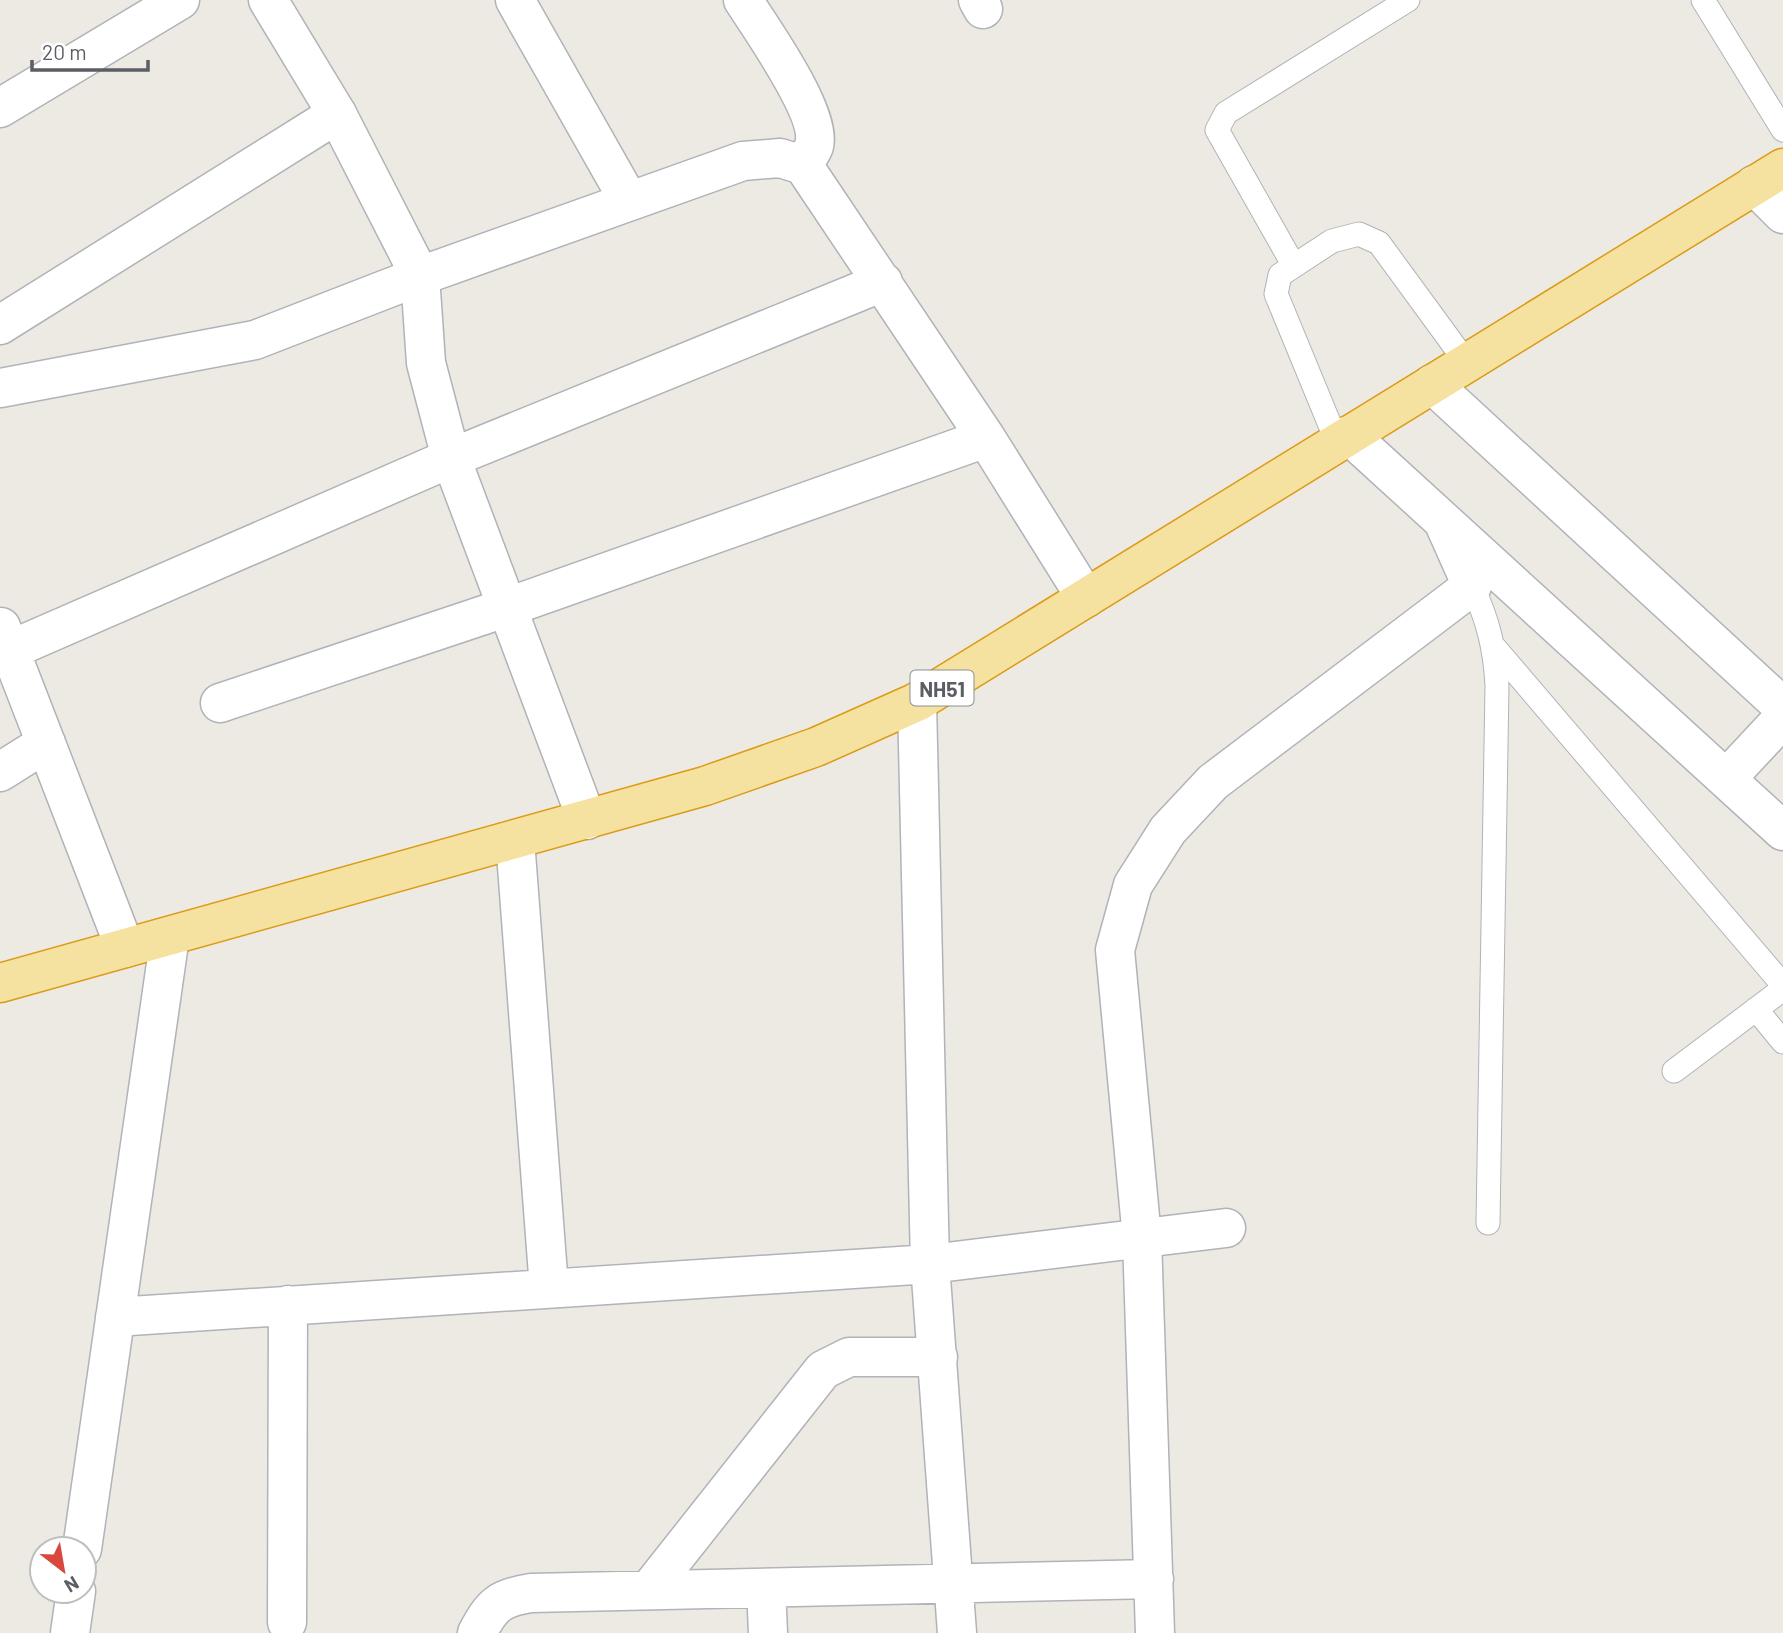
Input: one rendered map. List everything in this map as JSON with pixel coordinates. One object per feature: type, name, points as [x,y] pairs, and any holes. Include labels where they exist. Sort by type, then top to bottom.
[{"type":"highway","name":"NH51","points":[[0,983],[705,786],[816,747],[917,702],[1768,177]]},
{"type":"street","points":[[0,108],[180,0]]},
{"type":"street","points":[[268,0],[337,114],[420,276],[426,363],[451,458],[587,820]]},
{"type":"street","points":[[515,0],[629,201]]},
{"type":"street","points":[[743,0],[798,89],[814,125],[814,145],[803,164]]},
{"type":"street","points":[[0,325],[337,114]]},
{"type":"street","points":[[0,388],[255,340],[420,276],[743,161],[780,158],[803,164],[986,438],[1086,598]]},
{"type":"street","points":[[1768,177],[1783,214]]},
{"type":"street","points":[[125,948],[5,637],[883,282]]},
{"type":"street","points":[[1432,384],[1783,707]]},
{"type":"street","points":[[220,703],[508,607],[986,438]]},
{"type":"street","points":[[1343,439],[1443,521],[1783,831]]},
{"type":"street","points":[[1154,1633],[1142,1238],[1115,950],[1133,885],[1168,830],[1213,782],[1472,586],[1443,521]]},
{"type":"street","points":[[917,702],[930,1264],[957,1633]]},
{"type":"street","points":[[1727,779],[1783,718]]},
{"type":"street","points":[[0,772],[46,743]]},
{"type":"street","points":[[515,840],[550,1288]]},
{"type":"street","points":[[84,1535],[170,936]]},
{"type":"street","points":[[115,1317],[930,1264],[1226,1227]]},
{"type":"street","points":[[287,1622],[288,1305]]},
{"type":"street","points":[[649,1590],[823,1370],[849,1357],[938,1357]]},
{"type":"street","points":[[477,1633],[488,1614],[505,1597],[531,1593],[1154,1579]]},
{"type":"street","points":[[766,1588],[768,1633]]},
{"type":"street","points":[[70,1633],[74,1605]]},
{"type":"lane","points":[[1294,266],[1227,152],[1217,130],[1226,113],[1408,0]]},
{"type":"lane","points":[[1703,0],[1783,130]]},
{"type":"lane","points":[[1343,439],[1276,294],[1280,275],[1332,241],[1359,234],[1379,243],[1466,362]]},
{"type":"lane","points":[[1472,586],[1489,623],[1495,648],[1497,686],[1488,1223]]},
{"type":"lane","points":[[1495,648],[1783,987],[1674,1071]]},
{"type":"lane","points":[[1756,1009],[1783,1042]]}]
